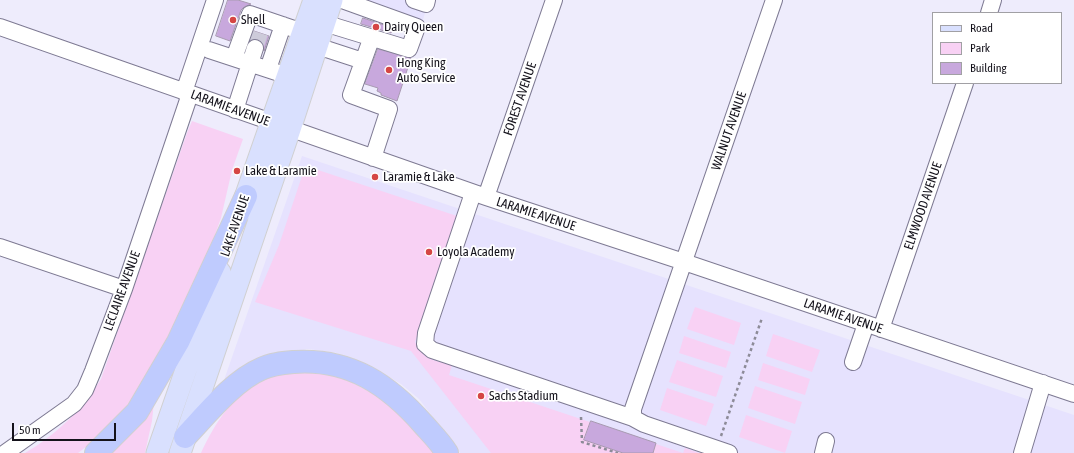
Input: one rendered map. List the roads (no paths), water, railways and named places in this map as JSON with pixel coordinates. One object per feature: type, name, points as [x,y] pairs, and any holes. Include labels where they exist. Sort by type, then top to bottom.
[{"type":"highway","points":[[96,453],[137,412],[178,342],[246,196]]},
{"type":"highway","points":[[182,445],[226,395],[261,369],[280,363],[320,362],[365,375],[385,387],[407,405],[447,453]]},
{"type":"main road","name":"LAKE AVENUE","points":[[182,445],[281,126],[310,39],[314,0]]},
{"type":"main road","name":"LAKE AVENUE","points":[[157,453],[246,196],[281,126],[288,76],[310,39],[324,23],[332,0]]},
{"type":"street","name":"LECLAIRE AVENUE","points":[[5,453],[68,409],[85,390],[124,289],[187,93],[215,0]]},
{"type":"street","points":[[324,23],[409,49],[417,27],[342,0]]},
{"type":"street","name":"FOREST AVENUE","points":[[554,0],[426,333],[425,344],[432,350],[448,356],[633,418]]},
{"type":"street","name":"WALNUT AVENUE","points":[[633,418],[633,409],[774,0]]},
{"type":"street","points":[[989,12],[994,0]]},
{"type":"street","points":[[234,58],[250,14],[260,33],[235,110]]},
{"type":"street","points":[[268,69],[283,25]]},
{"type":"street","points":[[260,33],[283,25],[310,39],[363,61]]},
{"type":"street","name":"LARAMIE AVENUE","points":[[0,27],[480,195],[684,262],[1074,394]]},
{"type":"street","points":[[369,45],[351,95],[389,109],[373,158]]},
{"type":"street","points":[[209,50],[288,76]]},
{"type":"street","name":"ELMWOOD AVENUE","points":[[853,362],[873,326],[965,84]]},
{"type":"street","points":[[0,247],[124,289]]},
{"type":"street","points":[[1022,453],[1043,383]]},
{"type":"street","points":[[633,418],[644,424],[724,448]]},
{"type":"tunnel","points":[[255,48],[260,33]]},
{"type":"place","name":"Shell","points":[[233,20]]},
{"type":"place","name":"Dairy Queen","points":[[376,27]]},
{"type":"place","name":"Hong King Auto Service","points":[[389,70]]},
{"type":"place","name":"Lake & Laramie","points":[[237,171]]},
{"type":"place","name":"Laramie & Lake","points":[[375,177]]},
{"type":"place","name":"Loyola Academy","points":[[429,252]]},
{"type":"place","name":"Sachs Stadium","points":[[481,396]]}]
